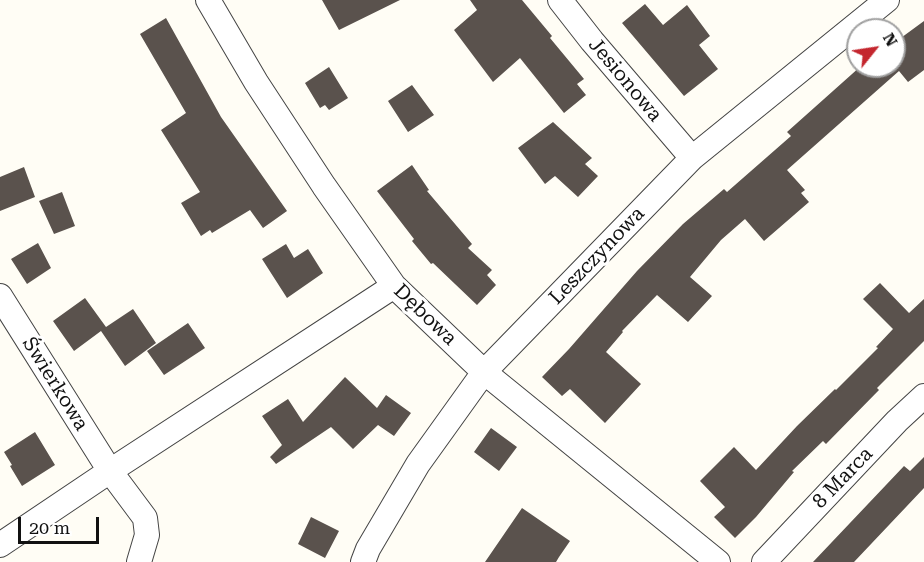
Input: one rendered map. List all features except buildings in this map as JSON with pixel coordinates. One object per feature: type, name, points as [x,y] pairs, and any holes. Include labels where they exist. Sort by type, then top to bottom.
[{"type":"street","name":"Dębowa","points":[[208,0],[256,82],[324,186],[394,286],[484,372],[718,562]]},
{"type":"street","name":"Jesionowa","points":[[560,0],[692,158]]},
{"type":"street","name":"Leszczynowa","points":[[363,562],[368,549],[418,464],[484,372],[692,158],[887,0]]},
{"type":"street","points":[[0,545],[394,286]]},
{"type":"street","name":"Świerkowa","points":[[0,296],[110,471],[145,518],[147,535],[139,562]]},
{"type":"street","name":"8 Marca","points":[[764,562],[897,421],[924,396]]}]
